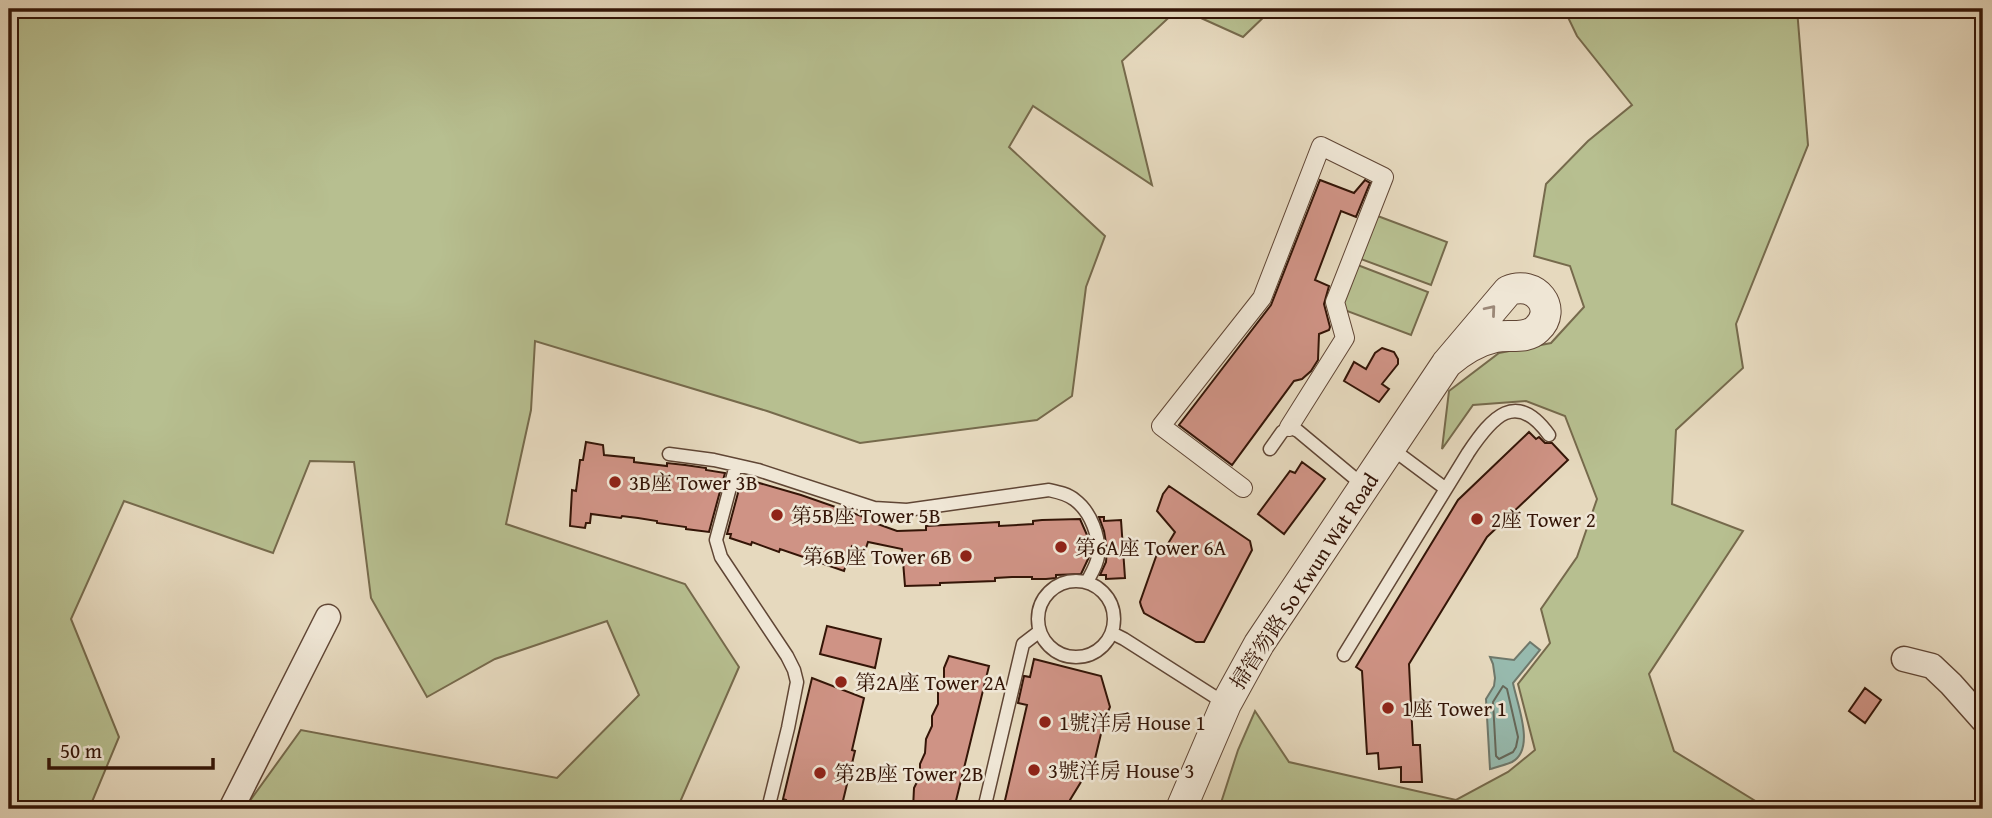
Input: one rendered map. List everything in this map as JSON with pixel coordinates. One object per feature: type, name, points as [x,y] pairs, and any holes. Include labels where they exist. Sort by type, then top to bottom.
[{"type":"street","points":[[1243,488],[1161,426],[1262,298],[1321,146],[1384,177],[1335,302],[1345,338],[1289,427]]},
{"type":"street","name":"掃管笏路 So Kwun Wat Road","points":[[1181,809],[1226,704],[1259,644],[1447,363]]},
{"type":"street","points":[[231,809],[328,617]]},
{"type":"street","points":[[1904,659],[1932,666],[1983,720]]},
{"type":"lane","points":[[1344,655],[1479,437],[1502,415],[1512,411],[1530,414],[1549,435]]},
{"type":"lane","points":[[1270,449],[1289,427],[1298,431],[1364,486]]},
{"type":"lane","points":[[1391,448],[1447,489]]},
{"type":"lane","points":[[669,454],[758,470],[874,508],[907,510],[1049,490],[1065,494],[1076,500],[1095,529],[1098,560],[1087,583]]},
{"type":"lane","points":[[736,465],[716,540],[721,557],[787,656],[796,682],[768,809]]},
{"type":"lane","points":[[1076,581],[1097,587],[1112,604],[1114,616],[1108,641],[1094,653],[1084,657],[1062,655],[1045,641],[1040,631],[1040,607],[1045,597],[1064,582],[1076,581]]},
{"type":"lane","points":[[984,809],[1023,644],[1040,631]]},
{"type":"lane","points":[[1112,633],[1226,704]]},
{"type":"green space","points":[[9,9],[1178,9],[1122,61],[1152,185],[1033,106],[1009,147],[1105,236],[1086,287],[1072,396],[1037,420],[860,443],[767,411],[535,341],[531,410],[506,524],[685,584],[739,667],[677,809],[244,809],[301,730],[557,778],[639,695],[607,621],[495,659],[427,697],[371,598],[354,462],[310,461],[273,553],[124,501],[71,619],[119,737],[89,809],[9,809]]},
{"type":"green space","points":[[1181,9],[1272,9],[1243,37]]},
{"type":"green space","points":[[1564,9],[1797,9],[1808,145],[1736,324],[1743,368],[1676,430],[1672,504],[1743,531],[1649,674],[1674,751],[1757,802],[1724,805],[1724,809],[1219,809],[1238,750],[1255,711],[1289,762],[1456,800],[1508,772],[1535,750],[1518,684],[1550,643],[1541,609],[1577,557],[1597,499],[1565,416],[1526,401],[1473,405],[1442,449],[1449,391],[1499,353],[1551,343],[1584,307],[1570,266],[1534,256],[1546,184],[1588,141],[1632,105],[1577,36]]},
{"type":"green space","points":[[1375,215],[1447,242],[1431,285],[1358,258]]},
{"type":"green space","points":[[1355,264],[1428,292],[1411,335],[1339,308]]},
{"type":"water","points":[[1530,642],[1540,650],[1513,683],[1523,726],[1523,747],[1512,762],[1490,769],[1486,699],[1494,686],[1495,678],[1490,657],[1514,660]]},
{"type":"building","points":[[1320,180],[1354,193],[1365,180],[1370,183],[1356,217],[1341,211],[1315,280],[1329,286],[1324,304],[1330,327],[1319,334],[1318,360],[1311,371],[1302,379],[1294,381],[1232,465],[1179,425],[1271,305]]},
{"type":"building","points":[[1382,348],[1394,352],[1398,364],[1382,384],[1389,389],[1379,402],[1344,381],[1354,362],[1366,369],[1375,353]]},
{"type":"building","points":[[1529,432],[1536,439],[1539,437],[1545,443],[1552,443],[1568,460],[1487,537],[1409,664],[1413,745],[1420,745],[1422,782],[1401,782],[1401,767],[1379,769],[1378,753],[1367,754],[1362,671],[1356,667],[1458,500]]},
{"type":"building","points":[[586,442],[603,445],[604,455],[634,458],[634,462],[685,465],[725,473],[709,532],[638,518],[591,514],[590,523],[586,523],[585,528],[570,526],[572,490],[576,491],[580,460],[583,460]]},
{"type":"building","points":[[1302,462],[1325,479],[1284,534],[1258,514],[1290,471],[1295,473]]},
{"type":"building","points":[[742,478],[801,495],[897,531],[926,530],[926,526],[999,522],[999,526],[1033,524],[1033,521],[1042,520],[1080,519],[1087,535],[1089,557],[1081,574],[1056,575],[1056,578],[1012,577],[995,578],[995,581],[905,586],[902,549],[868,542],[865,551],[852,546],[844,571],[780,549],[779,552],[752,542],[751,545],[730,538],[731,534],[727,534]]},
{"type":"building","points":[[1169,486],[1250,541],[1252,550],[1204,642],[1196,642],[1144,613],[1140,602],[1158,551],[1166,547],[1175,532],[1157,511]]},
{"type":"building","points":[[1099,517],[1104,517],[1104,521],[1121,520],[1125,578],[1106,579],[1106,575],[1100,575],[1106,562],[1107,549]]},
{"type":"building","points":[[827,626],[881,639],[875,668],[820,654]]},
{"type":"building","points":[[949,656],[989,666],[954,809],[913,809],[914,788],[920,776],[926,739],[932,726],[932,716],[938,704],[938,691]]},
{"type":"building","points":[[1034,659],[1101,676],[1110,707],[1095,759],[1067,809],[1003,809],[1027,705],[1018,703],[1024,676],[1030,677]]},
{"type":"building","points":[[812,678],[864,698],[841,809],[784,809],[786,800],[783,799]]},
{"type":"building","points":[[1865,688],[1881,700],[1865,723],[1849,711]]},
{"type":"place","name":"3B座 Tower 3B","points":[[615,482]]},
{"type":"place","name":"第5B座 Tower 5B","points":[[777,515]]},
{"type":"place","name":"2座 Tower 2","points":[[1477,519]]},
{"type":"place","name":"第6A座 Tower 6A","points":[[1061,547]]},
{"type":"place","name":"第6B座 Tower 6B","points":[[966,556]]},
{"type":"place","name":"第2A座 Tower 2A","points":[[841,682]]},
{"type":"place","name":"1座 Tower 1","points":[[1388,708]]},
{"type":"place","name":"1號洋房 House 1","points":[[1045,722]]},
{"type":"place","name":"3號洋房 House 3","points":[[1034,770]]},
{"type":"place","name":"第2B座 Tower 2B","points":[[820,773]]}]
